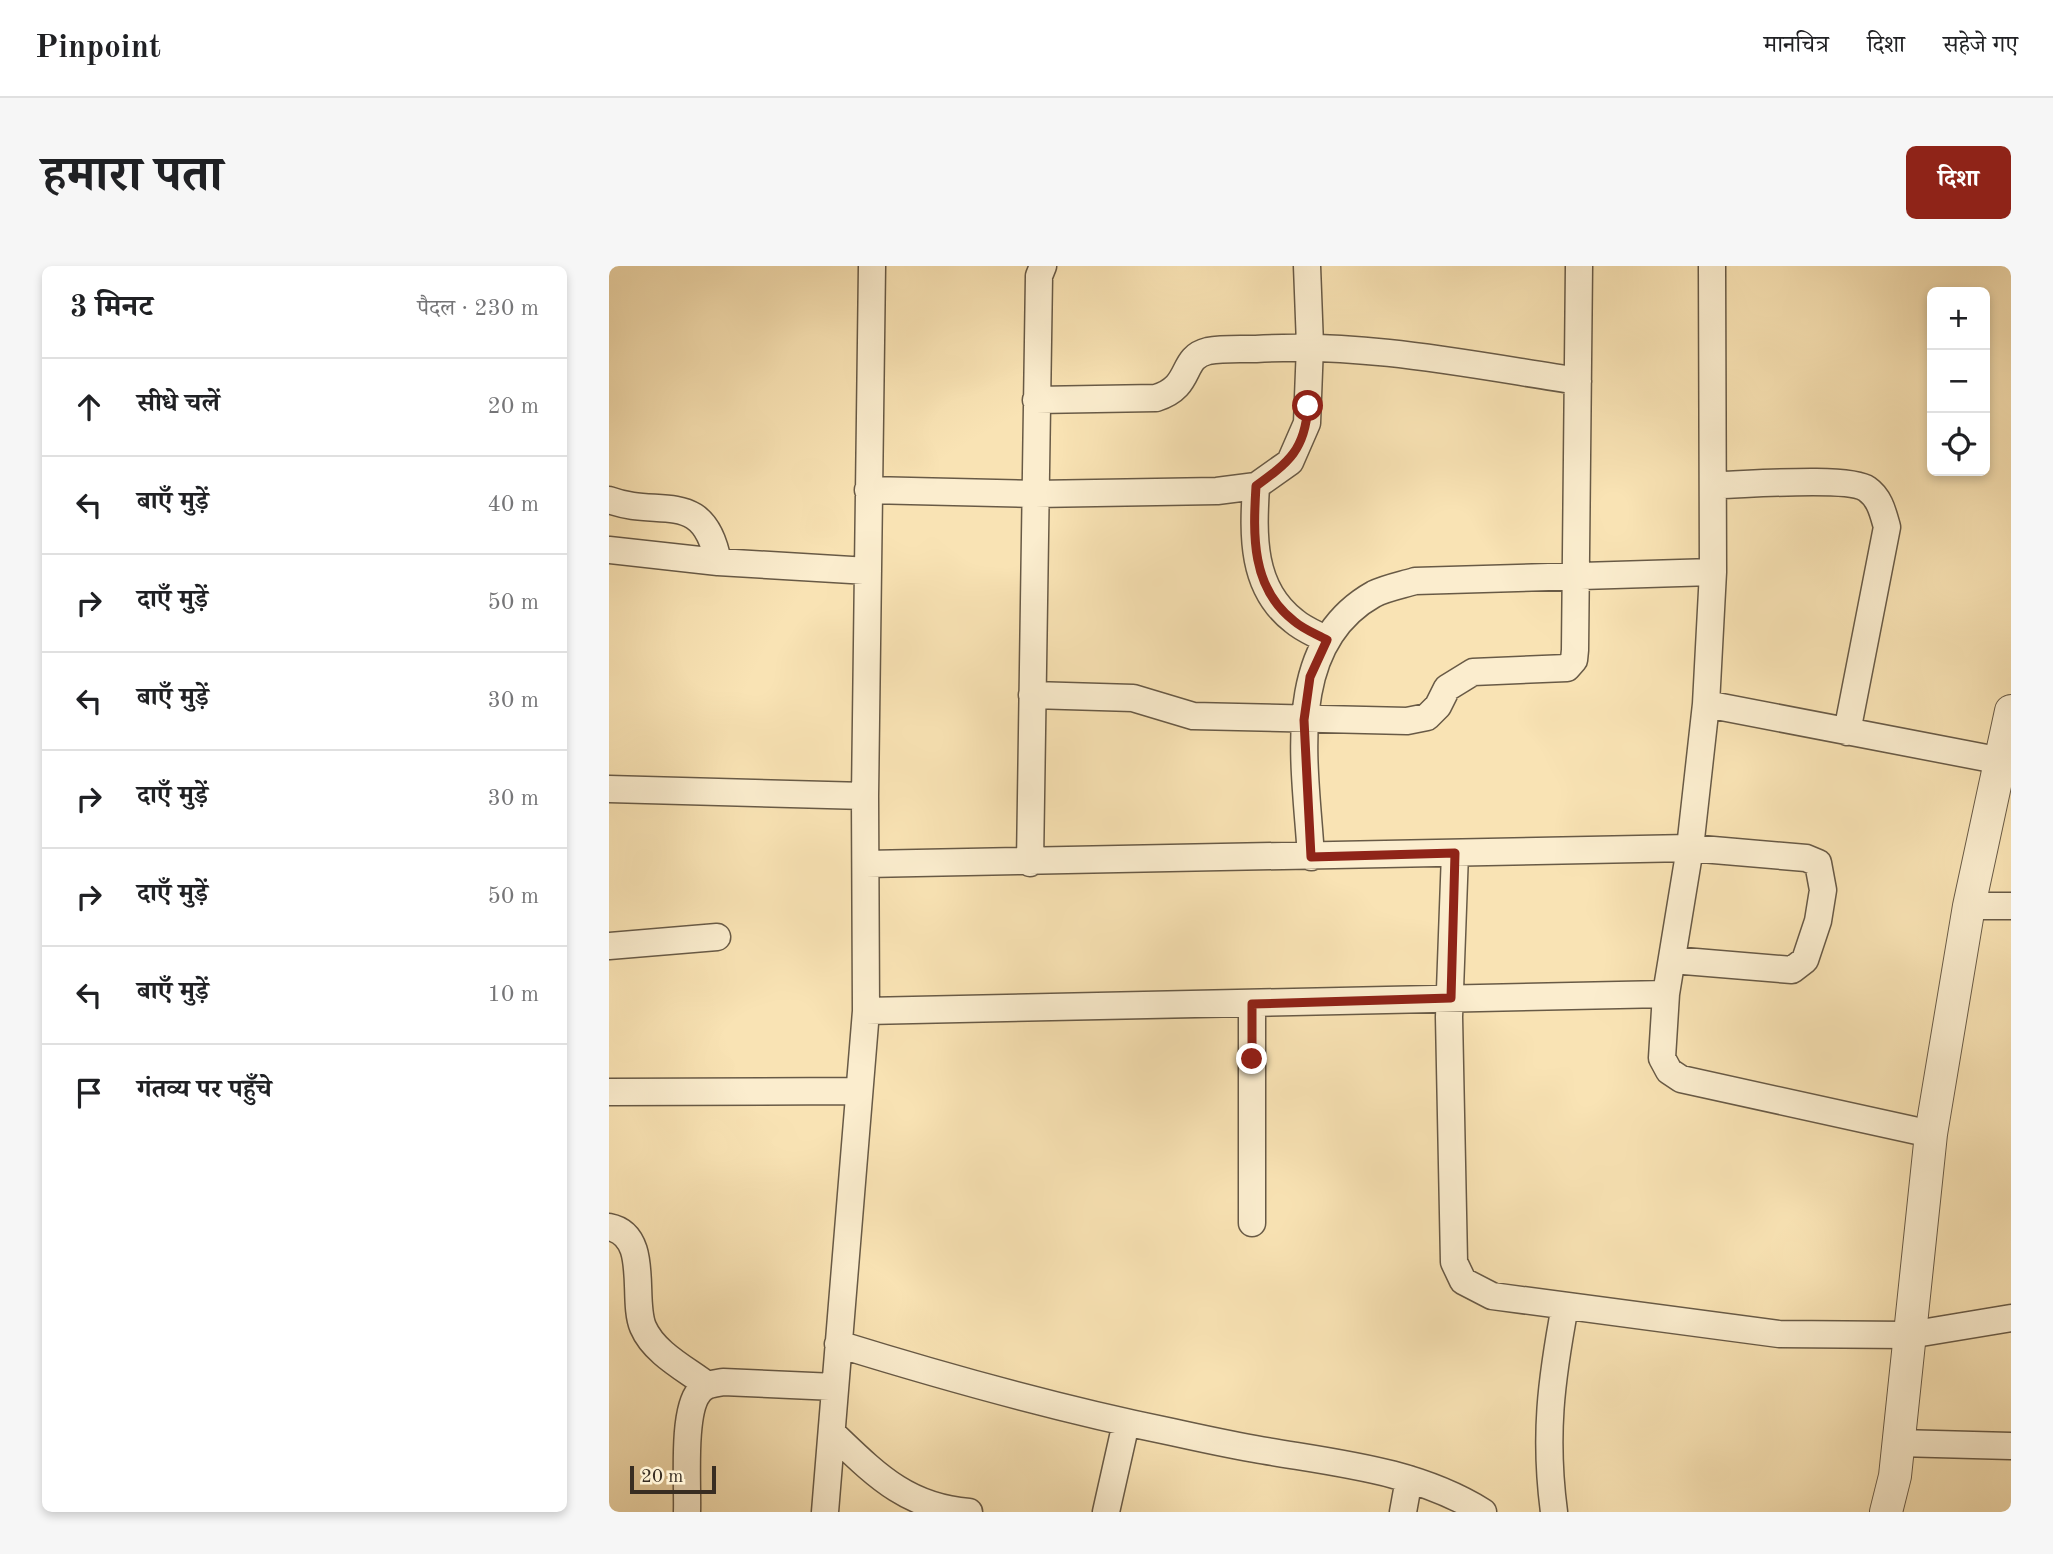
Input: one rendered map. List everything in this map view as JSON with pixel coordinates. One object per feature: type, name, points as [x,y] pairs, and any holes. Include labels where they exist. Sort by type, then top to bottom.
[{"type":"street","points":[[825,1512],[866,1011],[865,796],[871,266]]},
{"type":"street","points":[[1030,863],[1039,276],[1043,266]]},
{"type":"street","points":[[868,490],[1035,494],[1217,491],[1256,486],[1290,462],[1307,423],[1310,345],[1307,266]]},
{"type":"street","points":[[1032,695],[1133,698],[1193,716],[1407,721],[1427,717],[1438,706],[1447,688],[1473,671],[1567,668],[1574,660],[1575,650],[1580,266]]},
{"type":"street","points":[[1712,266],[1713,572],[1706,705],[1690,848],[1666,994],[1663,1058],[1669,1071],[1681,1079],[1931,1134]]},
{"type":"street","points":[[1037,400],[1156,398],[1173,393],[1183,382],[1188,365],[1207,351],[1310,345],[1442,360],[1579,382]]},
{"type":"street","points":[[1714,485],[1845,482],[1866,488],[1880,502],[1887,527],[1847,732]]},
{"type":"street","points":[[1256,486],[1253,543],[1261,575],[1274,600],[1294,621],[1327,640]]},
{"type":"street","points":[[609,500],[628,507],[671,506],[697,518],[713,536],[718,562]]},
{"type":"street","points":[[609,550],[718,562],[869,572]]},
{"type":"street","points":[[1311,857],[1304,720],[1310,677],[1327,640],[1346,614],[1375,593],[1415,581],[1577,574],[1713,572]]},
{"type":"street","points":[[1706,705],[2002,761]]},
{"type":"street","points":[[1886,1512],[1898,1443],[1931,1134],[1969,906],[2011,711]]},
{"type":"street","points":[[609,789],[865,796]]},
{"type":"street","points":[[866,864],[1030,863],[1690,848],[1806,858],[1818,863],[1823,890],[1821,900],[1805,960],[1792,970],[1672,960]]},
{"type":"street","points":[[1455,853],[1450,1178],[1454,1262],[1463,1281],[1492,1296],[1779,1334],[1909,1335],[2011,1318]]},
{"type":"street","points":[[1969,906],[2011,906]]},
{"type":"street","points":[[609,946],[717,937]]},
{"type":"street","points":[[866,1011],[1666,994]]},
{"type":"street","points":[[1252,1004],[1252,1223]]},
{"type":"street","points":[[609,1092],[858,1091]]},
{"type":"street","points":[[609,1227],[629,1239],[635,1253],[637,1304],[643,1328],[656,1346],[707,1385]]},
{"type":"street","points":[[1554,1512],[1547,1426],[1551,1380],[1565,1307]]},
{"type":"street","points":[[838,1345],[928,1372],[1126,1423],[1255,1449],[1345,1462],[1409,1479],[1483,1512]]},
{"type":"street","points":[[687,1512],[690,1409],[697,1394],[707,1385],[723,1381],[835,1387]]},
{"type":"street","points":[[1106,1512],[1126,1423]]},
{"type":"street","points":[[832,1433],[878,1476],[906,1495],[935,1508],[969,1512]]},
{"type":"street","points":[[1898,1443],[2011,1446]]},
{"type":"street","points":[[1403,1512],[1409,1479]]},
{"type":"route","points":[[1252,1059],[1252,1004],[1451,998],[1455,853],[1311,857],[1304,720],[1310,677],[1327,640],[1294,621],[1274,600],[1261,575],[1253,543],[1256,486],[1290,462],[1307,423],[1308,406]]}]
